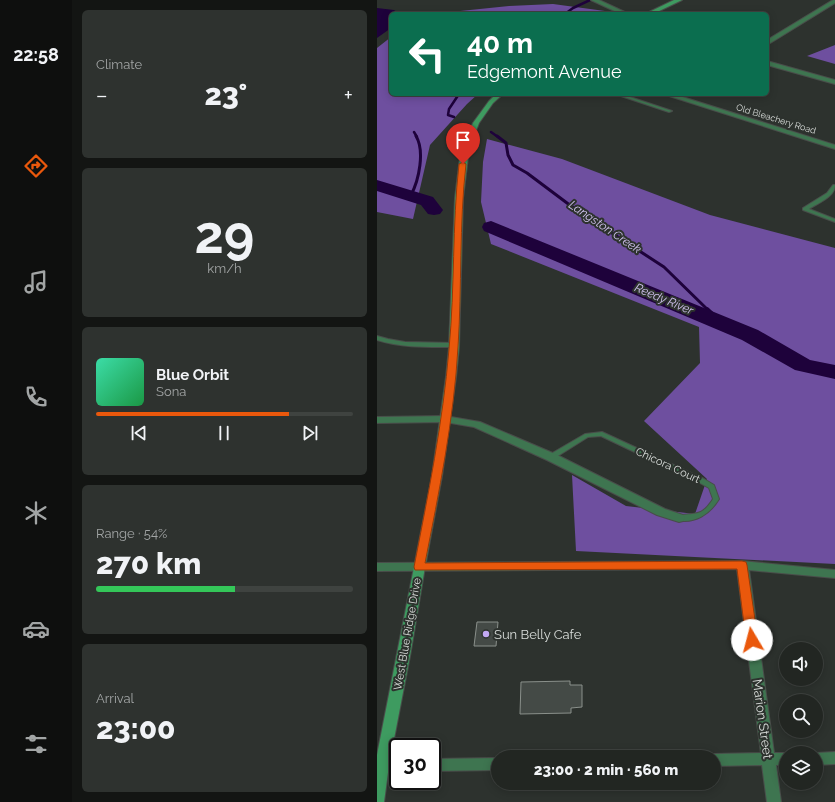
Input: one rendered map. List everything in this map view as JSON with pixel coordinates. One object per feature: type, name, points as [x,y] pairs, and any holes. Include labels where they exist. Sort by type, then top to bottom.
[{"type":"main road","points":[[652,12],[679,0]]},
{"type":"main road","name":"West Blue Ridge Drive","points":[[377,802],[379,765],[404,656],[419,567],[437,476],[445,419],[454,345],[459,198],[465,149],[476,123],[497,96]]},
{"type":"street","points":[[596,0],[622,12]]},
{"type":"street","points":[[769,42],[835,1]]},
{"type":"street","points":[[769,64],[835,82]]},
{"type":"street","name":"Old Bleachery Road","points":[[672,96],[835,147]]},
{"type":"street","name":"Chicora Court","points":[[377,420],[445,419],[476,424],[551,457],[661,512],[679,518]]},
{"type":"street","points":[[377,568],[742,565],[835,574]]},
{"type":"street","name":"Marion Street","points":[[742,565],[774,802]]},
{"type":"street","points":[[823,759],[835,758]]},
{"type":"street","points":[[721,760],[779,759]]},
{"type":"street","points":[[441,765],[491,764]]},
{"type":"lane","points":[[623,96],[670,111]]},
{"type":"lane","points":[[835,186],[829,194],[805,209],[835,221]]},
{"type":"lane","points":[[377,338],[387,342],[407,345],[454,345]]},
{"type":"lane","name":"Chicora Court","points":[[551,457],[587,435],[602,434],[702,481],[712,488],[716,499],[711,508],[701,515],[689,518],[679,518]]},
{"type":"shaded area","points":[[553,4],[605,11],[450,12],[509,6]]},
{"type":"shaded area","points":[[377,8],[394,10],[396,12],[389,12],[389,29],[377,38]]},
{"type":"shaded area","points":[[389,39],[389,96],[476,96],[430,145],[413,219],[377,212],[377,48]]},
{"type":"shaded area","points":[[835,45],[835,64],[807,56]]},
{"type":"shaded area","points":[[487,139],[562,159],[710,215],[835,248],[835,564],[576,551],[572,475],[626,506],[695,514],[707,479],[644,421],[700,363],[699,327],[491,244],[481,202],[483,162]]},
{"type":"building","name":"Sun Belly Cafe","points":[[477,622],[498,622],[496,646],[474,646]]},
{"type":"building","points":[[570,681],[570,685],[582,685],[582,707],[571,708],[571,713],[520,714],[521,682]]},
{"type":"waterway","name":"Langston Creek","points":[[568,12],[590,0]]},
{"type":"waterway","name":"Langston Creek","points":[[454,117],[448,115],[449,109],[458,96]]},
{"type":"waterway","points":[[414,132],[417,137]]},
{"type":"waterway","name":"Langston Creek","points":[[491,132],[498,137]]},
{"type":"waterway","points":[[411,195],[420,166],[420,149],[416,136]]},
{"type":"waterway","name":"Langston Creek","points":[[497,136],[506,143],[508,155],[513,165],[527,173],[575,209],[664,267],[708,310]]},
{"type":"waterway","name":"Reedy River","points":[[377,185],[427,201],[434,210]]},
{"type":"waterway","name":"Reedy River","points":[[491,227],[750,335],[803,365],[835,372]]},
{"type":"waterway","name":"Langston Creek","points":[[707,309],[722,323]]},
{"type":"place","name":"Sun Belly Cafe","points":[[486,634]]},
{"type":"route","points":[[463,164],[459,198],[454,347],[451,377],[437,476],[419,567],[708,564],[742,565],[752,640]]}]
